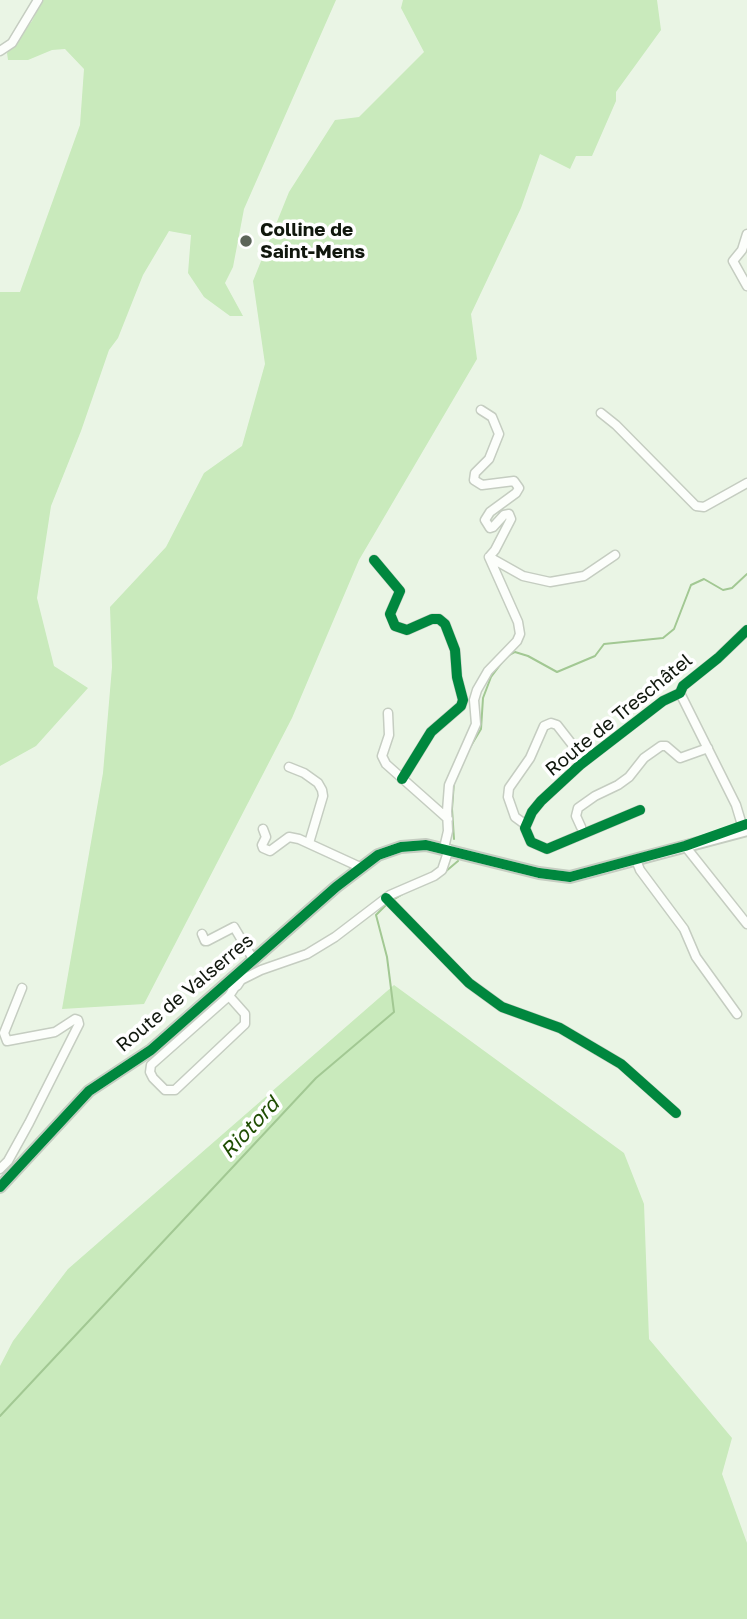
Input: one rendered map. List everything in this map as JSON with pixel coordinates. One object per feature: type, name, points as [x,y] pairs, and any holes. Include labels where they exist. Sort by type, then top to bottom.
[{"type":"street","points":[[0,51],[12,43],[38,0]]},
{"type":"street","points":[[747,234],[743,250],[733,261],[747,286]]},
{"type":"street","points":[[481,410],[492,417],[499,434],[489,459],[475,473],[474,480],[482,485],[514,481],[519,488],[490,512],[485,520],[490,528],[504,515],[509,514],[511,519],[489,557]]},
{"type":"street","points":[[601,413],[696,506],[704,507],[747,483]]},
{"type":"street","points":[[489,557],[523,576],[551,582],[584,576],[615,555]]},
{"type":"street","points":[[229,996],[245,1014],[245,1024],[175,1090],[165,1090],[153,1078],[151,1065],[229,996],[235,981],[271,965],[307,954],[388,901],[442,870],[447,849],[449,785],[476,724],[474,700],[477,690],[488,671],[517,641],[520,634],[518,622],[489,557]]},
{"type":"street","points":[[374,560],[400,591],[390,614],[394,626],[407,630],[432,619],[439,619],[445,624],[455,650],[457,677],[463,700],[461,706],[431,732],[402,779]]},
{"type":"street","name":"Route de Treschâtel","points":[[526,825],[541,801],[584,761],[663,701],[680,693],[683,687],[747,630]]},
{"type":"street","name":"Route de Treschâtel","points":[[680,693],[746,827]]},
{"type":"street","points":[[388,713],[389,735],[382,756],[386,764],[448,819]]},
{"type":"street","points":[[584,761],[557,725],[551,723],[544,726],[530,758],[509,788],[510,806],[515,817],[526,825],[531,842],[547,849],[640,810]]},
{"type":"street","points":[[581,827],[576,816],[578,808],[629,777],[643,758],[661,746],[666,746],[680,758],[708,748]]},
{"type":"street","points":[[289,766],[318,783],[323,796],[309,843]]},
{"type":"street","points":[[685,846],[718,839],[746,827]]},
{"type":"street","points":[[685,846],[746,827]]},
{"type":"street","points":[[263,829],[266,837],[262,845],[270,851],[289,837],[309,843],[360,867]]},
{"type":"street","name":"Route de Valserres","points":[[0,1187],[89,1091],[142,1057],[235,981],[253,959],[336,887],[378,855],[415,844],[563,877],[685,846]]},
{"type":"street","points":[[685,846],[747,923]]},
{"type":"street","points":[[636,860],[639,870],[684,929],[696,957],[737,1014]]},
{"type":"street","points":[[388,901],[479,990],[502,1007],[560,1028],[621,1064],[676,1114]]},
{"type":"street","points":[[202,934],[207,941],[234,927],[253,959]]},
{"type":"street","points":[[0,1169],[8,1161],[29,1123],[79,1024],[75,1019],[55,1031],[7,1041],[4,1033],[22,988]]},
{"type":"green space","points":[[42,0],[336,0],[244,209],[233,267],[225,283],[243,316],[230,316],[204,297],[188,273],[191,235],[169,231],[143,275],[118,338],[109,350],[51,506],[37,598],[54,666],[88,688],[36,746],[0,766],[0,292],[20,292],[80,125],[84,69],[65,49],[52,50],[28,60],[8,60],[7,53],[32,21]]},
{"type":"green space","points":[[403,0],[657,0],[661,30],[616,92],[616,101],[592,156],[576,156],[570,169],[540,154],[521,208],[471,314],[477,359],[359,560],[292,718],[144,1004],[62,1009],[103,773],[112,667],[110,607],[166,547],[204,473],[242,446],[265,364],[253,281],[289,192],[335,120],[359,117],[424,52],[401,8]]},
{"type":"green space","points":[[394,985],[624,1153],[644,1204],[649,1339],[732,1438],[722,1474],[747,1543],[747,1619],[0,1619],[0,1366],[13,1341],[68,1269]]},
{"type":"waterway","name":"Riotord","points":[[469,749],[481,729],[483,698],[491,677],[506,657],[515,652],[557,672],[595,656],[604,644],[663,638],[674,629],[691,585],[704,579],[723,590],[732,588],[747,574]]},
{"type":"waterway","name":"Riotord","points":[[454,782],[454,839]]},
{"type":"waterway","name":"Riotord","points":[[445,872],[458,861]]},
{"type":"waterway","name":"Riotord","points":[[393,900],[406,892]]},
{"type":"waterway","name":"Riotord","points":[[0,1416],[316,1078],[394,1012],[387,957],[376,915],[388,903]]},
{"type":"cycle path","points":[[374,560],[400,591],[390,614],[395,626],[407,630],[432,619],[439,619],[445,624],[455,650],[457,677],[463,700],[461,706],[431,732],[402,779]]},
{"type":"cycle path","points":[[640,810],[547,849],[531,842],[525,828],[532,812],[541,801],[580,765],[663,701],[680,693],[683,686],[747,630]]},
{"type":"cycle path","points":[[0,1187],[89,1091],[151,1050],[336,887],[378,855],[401,847],[426,845],[539,873],[570,877],[685,846],[747,824]]},
{"type":"cycle path","points":[[386,898],[469,983],[502,1007],[560,1028],[621,1064],[676,1113]]},
{"type":"place","name":"Colline de Saint-Mens","points":[[246,241]]}]
